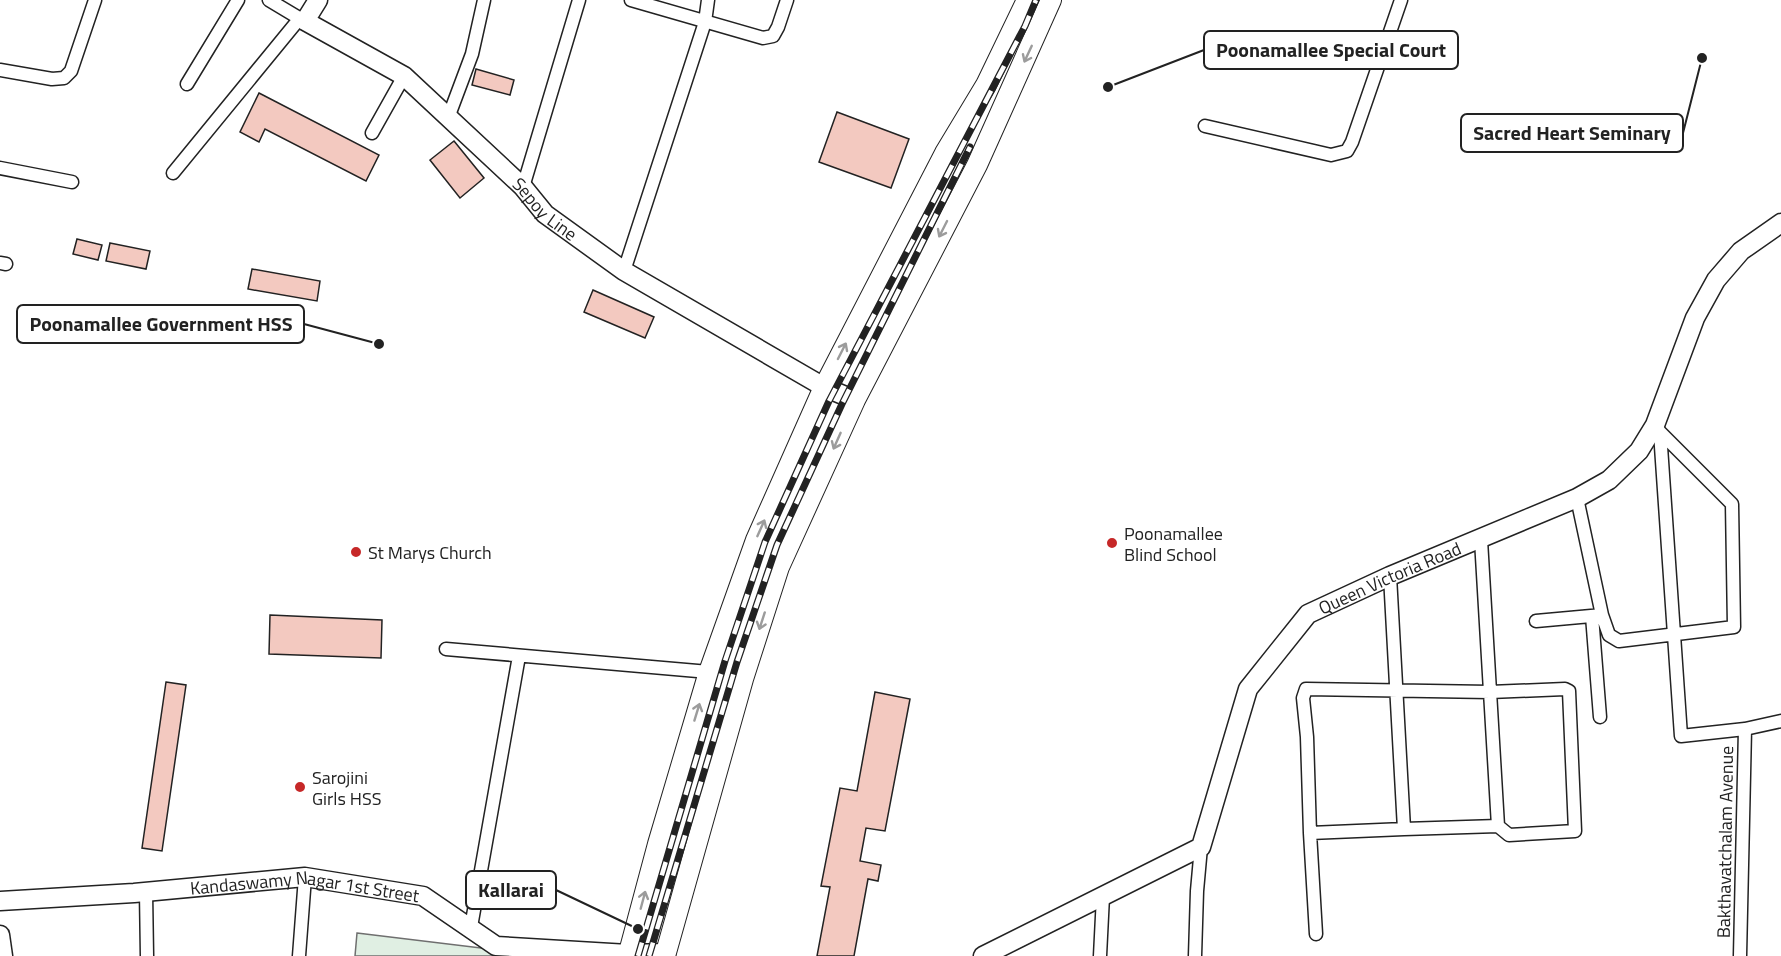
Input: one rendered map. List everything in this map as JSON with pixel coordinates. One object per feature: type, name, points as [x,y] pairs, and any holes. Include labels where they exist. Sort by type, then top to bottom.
[{"type":"main road","points":[[628,955],[709,672],[756,540],[824,387],[945,153],[986,86],[1027,0]]},
{"type":"main road","points":[[666,955],[743,679],[779,567],[855,400],[976,165],[1051,0]]},
{"type":"street","points":[[0,70],[52,79],[64,78],[71,70],[95,0]]},
{"type":"street","points":[[187,84],[238,0]]},
{"type":"street","points":[[268,0],[302,20]]},
{"type":"street","points":[[173,173],[318,0]]},
{"type":"street","points":[[448,118],[472,54],[484,0]]},
{"type":"street","points":[[523,187],[579,0]]},
{"type":"street","points":[[631,0],[763,38],[773,36],[787,0]]},
{"type":"street","points":[[624,271],[705,22],[708,0]]},
{"type":"street","points":[[1205,126],[1331,155],[1347,152],[1401,0]]},
{"type":"street","name":"Sepoy Line","points":[[302,20],[404,76],[523,187],[545,214],[624,271],[824,387],[855,400]]},
{"type":"street","points":[[372,133],[404,76]]},
{"type":"street","points":[[0,168],[72,182]]},
{"type":"street","name":"Queen Victoria Road","points":[[1201,847],[1248,689],[1308,614],[1390,576],[1481,540],[1577,498],[1609,480],[1657,428],[1695,318],[1716,280],[1741,251],[1781,223]]},
{"type":"street","points":[[1597,616],[1609,635],[1619,641],[1734,627],[1732,504],[1657,428]]},
{"type":"street","points":[[1657,428],[1681,736],[1745,729],[1781,721]]},
{"type":"street","points":[[1577,498],[1597,616],[1600,717]]},
{"type":"street","points":[[1481,540],[1498,826]]},
{"type":"street","points":[[1390,576],[1404,829]]},
{"type":"street","points":[[1536,621],[1597,616]]},
{"type":"street","points":[[446,649],[709,672]]},
{"type":"street","points":[[471,927],[519,656]]},
{"type":"street","points":[[1310,833],[1498,826],[1509,835],[1575,831],[1569,691],[1565,689],[1490,692],[1306,688],[1303,698],[1307,737],[1310,833],[1316,934]]},
{"type":"street","name":"Bakthavatchalam Avenue","points":[[1740,956],[1745,729]]},
{"type":"street","points":[[982,956],[1012,949],[1103,896],[1201,847]]},
{"type":"street","points":[[1195,956],[1201,847]]},
{"type":"street","points":[[299,956],[305,878]]},
{"type":"street","name":"Kandaswamy Nagar 1st Street","points":[[0,901],[146,892],[305,878],[423,896],[496,946],[628,955],[666,955]]},
{"type":"street","points":[[146,892],[147,956]]},
{"type":"street","points":[[1100,956],[1103,896]]},
{"type":"street","points":[[0,935],[3,956]]},
{"type":"green space","points":[[357,933],[547,956],[355,956]]},
{"type":"building","points":[[476,69],[514,80],[510,95],[472,85]]},
{"type":"building","points":[[259,93],[379,155],[366,181],[265,129],[259,142],[240,132]]},
{"type":"building","points":[[837,112],[909,139],[891,188],[819,162]]},
{"type":"building","points":[[454,141],[484,178],[460,198],[430,160]]},
{"type":"building","points":[[77,239],[102,245],[98,260],[73,254]]},
{"type":"building","points":[[110,243],[150,251],[146,269],[106,261]]},
{"type":"building","points":[[252,269],[320,281],[317,301],[248,289]]},
{"type":"building","points":[[593,290],[654,317],[645,338],[584,312]]},
{"type":"building","points":[[270,615],[382,620],[381,658],[269,654]]},
{"type":"building","points":[[166,682],[186,685],[162,851],[142,848]]},
{"type":"building","points":[[875,692],[910,699],[885,831],[866,828],[860,861],[881,865],[878,881],[868,879],[854,956],[817,956],[830,887],[821,886],[840,788],[857,791]]},
{"type":"railway","points":[[638,956],[725,661],[765,542],[829,401],[1025,26],[1036,0]]},
{"type":"railway","points":[[649,956],[737,662],[777,545],[842,404],[970,147]]},
{"type":"place","name":"Sacred Heart Seminary","points":[[1702,58]]},
{"type":"place","name":"Poonamallee Special Court","points":[[1108,87]]},
{"type":"place","name":"Poonamallee Government HSS","points":[[379,344]]},
{"type":"place","name":"Poonamallee Blind School","points":[[1112,543]]},
{"type":"place","name":"St Marys Church","points":[[356,552]]},
{"type":"place","name":"Sarojini Girls HSS","points":[[300,787]]},
{"type":"place","name":"Kallarai","points":[[638,929]]}]
